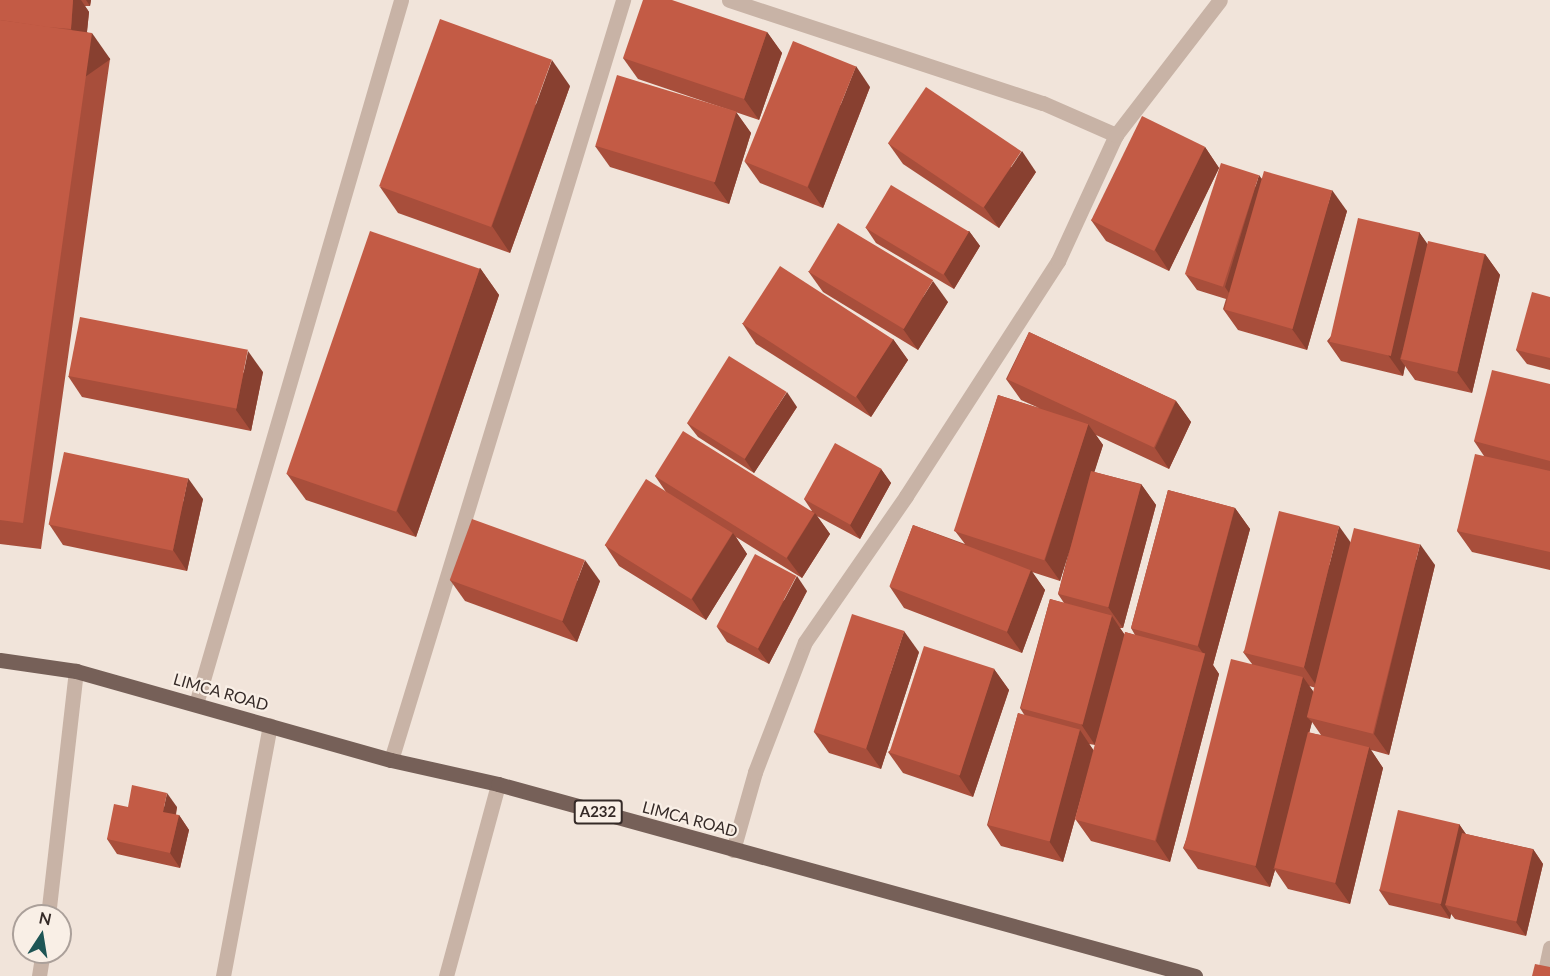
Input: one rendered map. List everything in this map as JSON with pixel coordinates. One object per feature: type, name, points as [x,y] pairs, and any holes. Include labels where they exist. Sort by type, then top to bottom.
[{"type":"main road","name":"LIMCA ROAD","points":[[0,660],[76,671],[391,760],[498,784],[1195,976]]},
{"type":"street","points":[[196,704],[400,0]]},
{"type":"street","points":[[391,760],[623,0]]},
{"type":"street","points":[[729,0],[1043,103],[1116,135]]},
{"type":"street","points":[[733,850],[755,772],[805,642],[906,496],[1058,261],[1116,135],[1220,0]]},
{"type":"street","points":[[49,904],[76,671]]},
{"type":"street","points":[[223,976],[270,725]]},
{"type":"street","points":[[446,976],[498,784]]},
{"type":"street","points":[[1544,976],[1550,948]]},
{"type":"building","points":[[0,0],[73,0],[71,29],[0,20]]},
{"type":"building","points":[[643,0],[672,0],[767,32],[744,99],[623,58]]},
{"type":"building","points":[[440,19],[552,60],[491,227],[379,186]]},
{"type":"building","points":[[0,20],[92,33],[23,523],[0,520]]},
{"type":"building","points":[[793,41],[856,66],[807,187],[744,162]]},
{"type":"building","points":[[617,75],[737,112],[715,182],[595,146]]},
{"type":"building","points":[[926,87],[1021,151],[983,208],[888,143]]},
{"type":"building","points":[[1142,116],[1205,147],[1154,251],[1091,220]]},
{"type":"building","points":[[1221,163],[1259,175],[1223,287],[1185,274]]},
{"type":"building","points":[[1264,171],[1332,191],[1293,329],[1224,309]]},
{"type":"building","points":[[891,185],[969,232],[943,275],[865,228]]},
{"type":"building","points":[[1358,218],[1419,232],[1391,356],[1329,342]]},
{"type":"building","points":[[838,223],[933,280],[904,329],[809,272]]},
{"type":"building","points":[[370,231],[480,269],[396,512],[286,474]]},
{"type":"building","points":[[1428,241],[1485,254],[1457,372],[1401,359]]},
{"type":"building","points":[[780,266],[893,340],[856,397],[742,324]]},
{"type":"building","points":[[1532,292],[1550,297],[1550,358],[1516,350]]},
{"type":"building","points":[[80,317],[248,350],[236,409],[69,376]]},
{"type":"building","points":[[1029,332],[1176,400],[1154,448],[1007,379]]},
{"type":"building","points":[[729,356],[787,392],[745,459],[687,423]]},
{"type":"building","points":[[1492,370],[1550,384],[1550,461],[1474,441]]},
{"type":"building","points":[[998,395],[1088,424],[1044,560],[954,531]]},
{"type":"building","points":[[683,431],[814,513],[786,558],[655,476]]},
{"type":"building","points":[[835,443],[881,469],[850,525],[804,499]]},
{"type":"building","points":[[64,452],[188,478],[173,551],[49,524]]},
{"type":"building","points":[[1475,454],[1550,471],[1550,552],[1457,531]]},
{"type":"building","points":[[1091,471],[1141,484],[1108,607],[1058,594]]},
{"type":"building","points":[[646,479],[733,533],[691,599],[605,545]]},
{"type":"building","points":[[1168,490],[1235,508],[1198,646],[1131,628]]},
{"type":"building","points":[[1279,511],[1339,526],[1304,668],[1244,653]]},
{"type":"building","points":[[472,519],[585,560],[563,621],[450,580]]},
{"type":"building","points":[[913,525],[1031,570],[1007,632],[889,587]]},
{"type":"building","points":[[1354,528],[1420,544],[1373,734],[1307,717]]},
{"type":"building","points":[[755,554],[796,576],[758,648],[717,626]]},
{"type":"building","points":[[1050,599],[1112,616],[1083,725],[1021,708]]},
{"type":"building","points":[[852,614],[904,631],[866,749],[814,732]]},
{"type":"building","points":[[1125,632],[1205,653],[1155,841],[1075,819]]},
{"type":"building","points":[[924,646],[994,669],[960,775],[889,753]]},
{"type":"building","points":[[1231,659],[1303,677],[1256,866],[1184,848]]},
{"type":"building","points":[[1018,713],[1080,730],[1050,842],[988,825]]},
{"type":"building","points":[[1308,732],[1369,747],[1335,883],[1274,868]]},
{"type":"building","points":[[132,785],[167,793],[163,812],[179,815],[170,853],[107,839],[114,804],[128,807]]},
{"type":"building","points":[[1398,810],[1459,824],[1441,904],[1380,890]]},
{"type":"building","points":[[1462,833],[1533,849],[1516,922],[1445,905]]},
{"type":"building","points":[[1535,964],[1550,967],[1550,976],[1532,976]]}]
